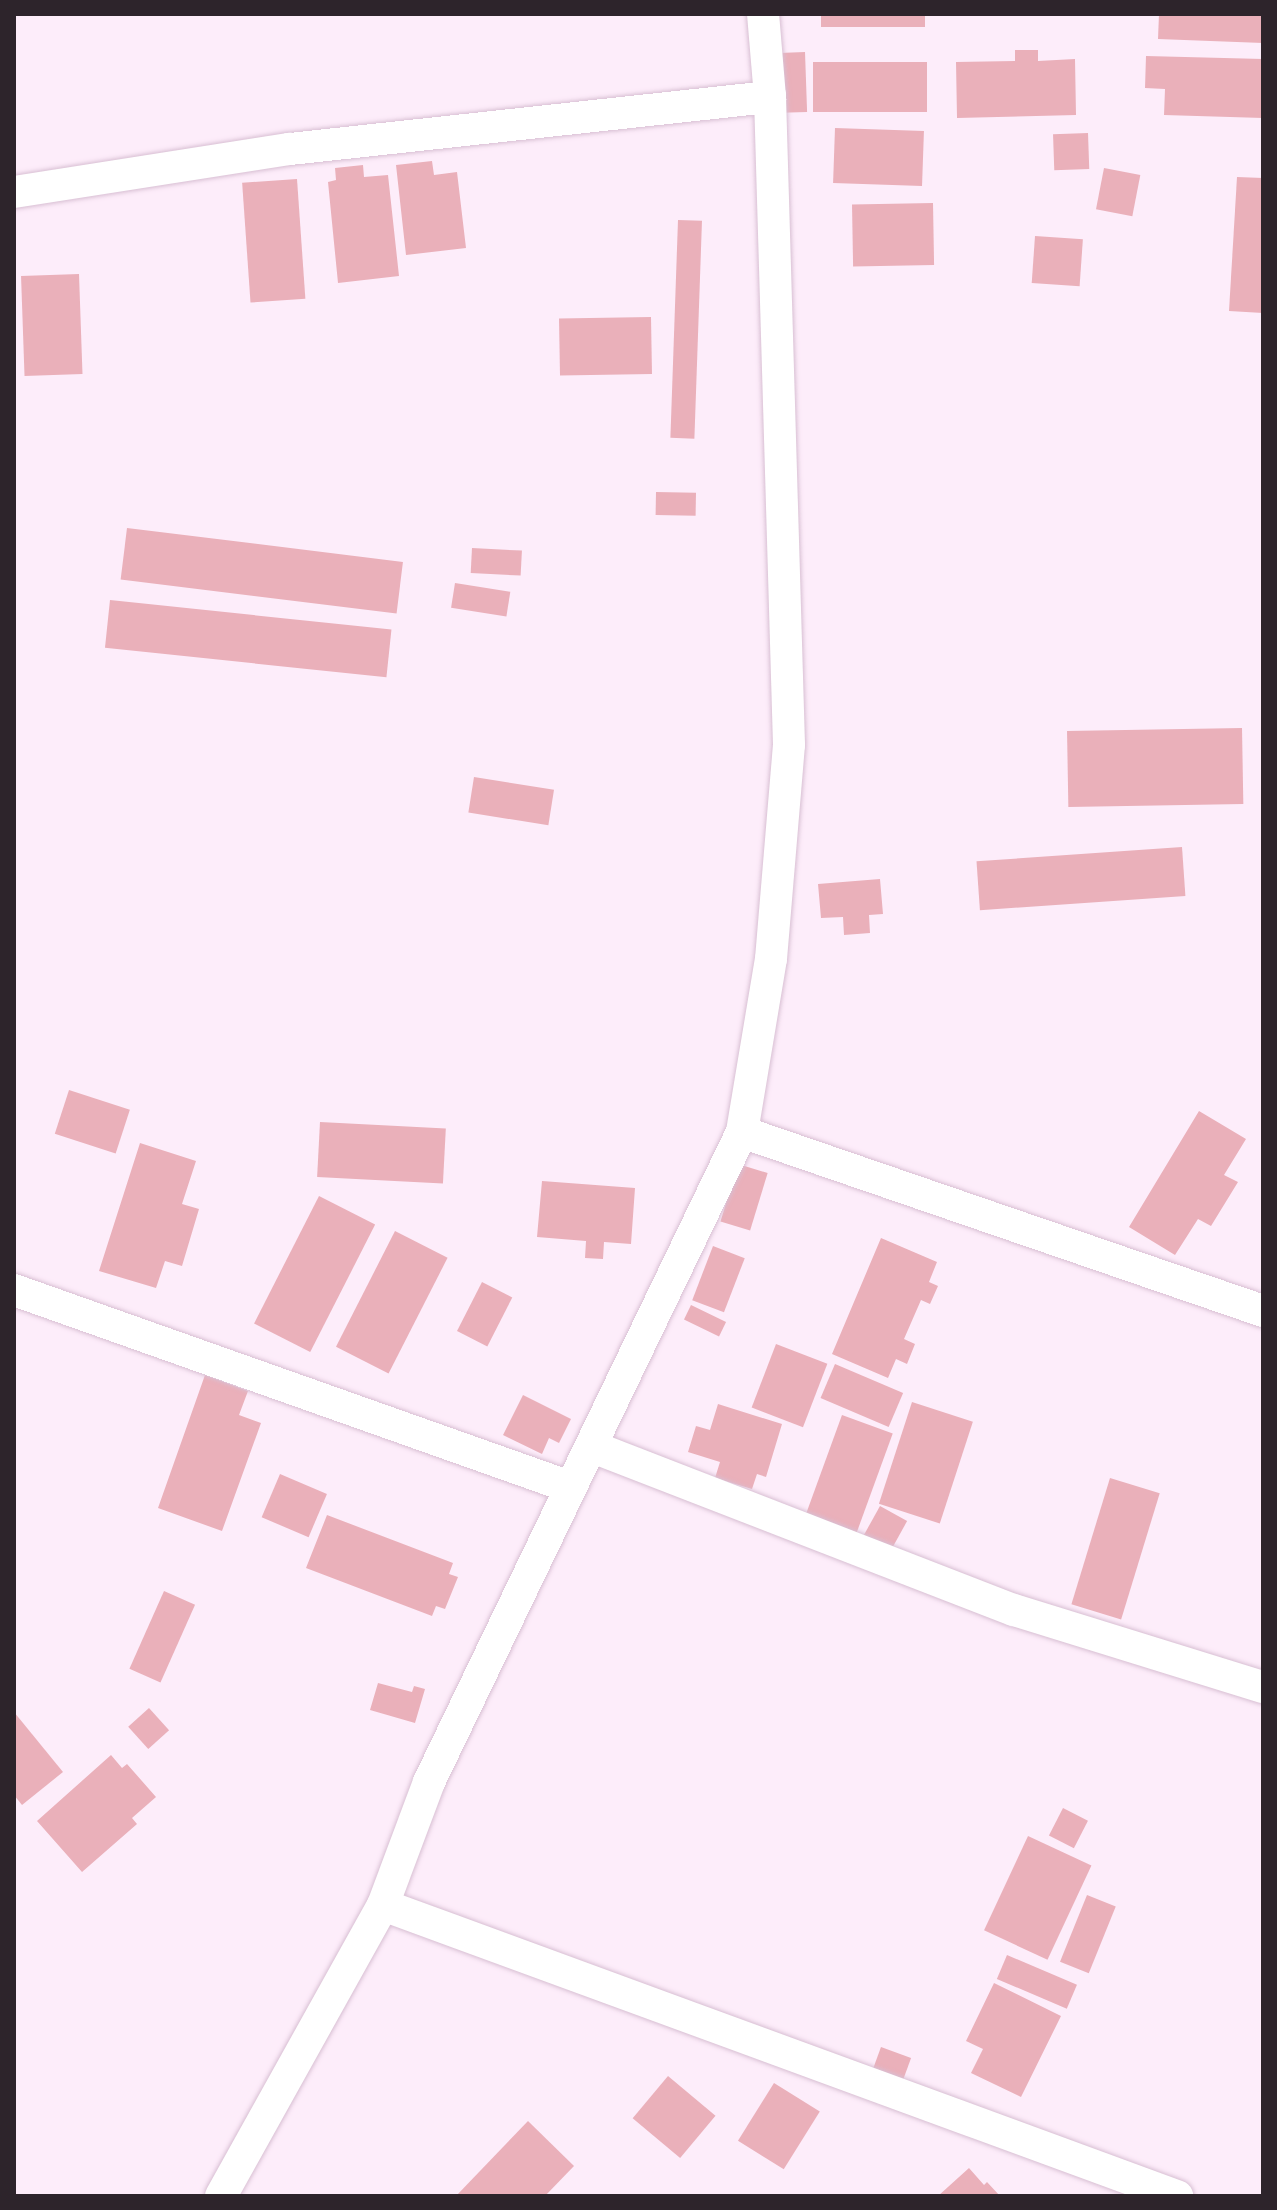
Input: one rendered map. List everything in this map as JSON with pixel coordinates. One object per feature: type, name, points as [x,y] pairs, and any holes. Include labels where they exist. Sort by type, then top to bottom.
[{"type":"street","points":[[231,2193],[383,1905],[429,1782],[570,1487],[593,1447],[742,1132],[771,959],[789,745],[770,97],[763,14]]},
{"type":"street","points":[[14,192],[290,149],[770,97]]},
{"type":"street","points":[[742,1132],[1263,1311]]},
{"type":"street","points":[[14,1290],[570,1487]]},
{"type":"street","points":[[593,1447],[1014,1610],[1263,1687]]},
{"type":"street","points":[[383,1905],[1177,2196]]},
{"type":"building","points":[[821,14],[925,14],[925,27],[821,27]]},
{"type":"building","points":[[1159,14],[1263,14],[1263,43],[1158,39]]},
{"type":"building","points":[[1015,50],[1038,50],[1038,61],[1075,59],[1076,115],[957,118],[956,62],[1015,61]]},
{"type":"building","points":[[805,52],[807,112],[781,113],[779,53]]},
{"type":"building","points":[[1146,56],[1263,59],[1263,118],[1164,115],[1165,89],[1145,88]]},
{"type":"building","points":[[813,62],[927,62],[927,112],[813,112]]},
{"type":"building","points":[[835,128],[924,131],[922,186],[833,183]]},
{"type":"building","points":[[1088,133],[1089,169],[1054,170],[1053,134]]},
{"type":"building","points":[[432,161],[434,175],[457,172],[466,248],[406,255],[396,165]]},
{"type":"building","points":[[363,165],[364,177],[388,175],[399,276],[338,283],[328,182],[336,180],[335,168]]},
{"type":"building","points":[[1104,168],[1140,175],[1132,216],[1096,209]]},
{"type":"building","points":[[1237,177],[1263,178],[1263,313],[1229,311]]},
{"type":"building","points":[[297,179],[305,299],[251,303],[242,183]]},
{"type":"building","points":[[933,203],[934,265],[853,266],[852,204]]},
{"type":"building","points":[[678,220],[702,221],[694,439],[670,438]]},
{"type":"building","points":[[1035,236],[1083,239],[1080,286],[1032,283]]},
{"type":"building","points":[[79,274],[82,374],[25,376],[21,276]]},
{"type":"building","points":[[651,317],[652,374],[560,376],[559,319]]},
{"type":"building","points":[[656,492],[696,493],[696,516],[656,515]]},
{"type":"building","points":[[127,528],[403,562],[397,613],[121,580]]},
{"type":"building","points":[[472,548],[522,551],[521,576],[471,573]]},
{"type":"building","points":[[455,583],[510,592],[506,616],[451,608]]},
{"type":"building","points":[[110,600],[391,630],[386,677],[105,648]]},
{"type":"building","points":[[1242,728],[1243,804],[1068,807],[1067,731]]},
{"type":"building","points":[[474,777],[554,790],[548,825],[468,813]]},
{"type":"building","points":[[1182,847],[1185,896],[980,910],[977,861]]},
{"type":"building","points":[[880,879],[883,914],[869,915],[870,933],[844,935],[843,917],[821,918],[818,884]]},
{"type":"building","points":[[69,1090],[130,1110],[116,1154],[55,1134]]},
{"type":"building","points":[[1199,1111],[1246,1139],[1224,1175],[1238,1182],[1211,1226],[1198,1219],[1175,1255],[1129,1227]]},
{"type":"building","points":[[320,1122],[446,1129],[443,1184],[317,1177]]},
{"type":"building","points":[[140,1143],[196,1161],[182,1204],[199,1209],[182,1266],[165,1261],[156,1288],[99,1271]]},
{"type":"building","points":[[738,1164],[768,1173],[750,1230],[720,1221]]},
{"type":"building","points":[[542,1181],[635,1188],[631,1244],[604,1242],[603,1259],[585,1258],[586,1241],[537,1237]]},
{"type":"building","points":[[319,1196],[375,1225],[310,1352],[254,1323]]},
{"type":"building","points":[[395,1231],[448,1258],[389,1374],[336,1347]]},
{"type":"building","points":[[881,1238],[937,1262],[929,1282],[938,1286],[930,1304],[921,1300],[904,1339],[915,1344],[907,1364],[896,1359],[888,1378],[832,1354]]},
{"type":"building","points":[[713,1246],[745,1258],[724,1312],[692,1300]]},
{"type":"building","points":[[482,1282],[512,1297],[487,1346],[457,1331]]},
{"type":"building","points":[[691,1305],[726,1322],[719,1336],[684,1319]]},
{"type":"building","points":[[776,1344],[827,1364],[803,1427],[752,1407]]},
{"type":"building","points":[[835,1364],[903,1393],[889,1427],[821,1398]]},
{"type":"building","points":[[205,1375],[248,1391],[239,1415],[261,1423],[222,1531],[158,1508]]},
{"type":"building","points":[[523,1395],[571,1419],[559,1443],[549,1438],[542,1454],[503,1435]]},
{"type":"building","points":[[912,1402],[973,1422],[940,1524],[879,1504]]},
{"type":"building","points":[[718,1404],[782,1424],[766,1477],[757,1474],[752,1489],[715,1478],[720,1462],[688,1452],[696,1426],[710,1430]]},
{"type":"building","points":[[842,1415],[893,1433],[855,1536],[805,1517]]},
{"type":"building","points":[[280,1474],[327,1494],[309,1537],[262,1517]]},
{"type":"building","points":[[1110,1478],[1160,1493],[1121,1619],[1071,1604]]},
{"type":"building","points":[[880,1506],[907,1521],[889,1553],[862,1538]]},
{"type":"building","points":[[327,1515],[453,1563],[449,1574],[458,1577],[445,1609],[436,1606],[432,1616],[306,1568]]},
{"type":"building","points":[[164,1591],[195,1605],[160,1682],[129,1669]]},
{"type":"building","points":[[378,1683],[412,1692],[414,1686],[425,1689],[415,1723],[370,1710]]},
{"type":"building","points":[[149,1708],[169,1730],[148,1749],[128,1727]]},
{"type":"building","points":[[14,1712],[63,1772],[22,1805],[14,1795]]},
{"type":"building","points":[[111,1755],[122,1768],[127,1764],[156,1797],[132,1818],[137,1824],[82,1872],[37,1821]]},
{"type":"building","points":[[1063,1808],[1088,1821],[1074,1848],[1049,1836]]},
{"type":"building","points":[[1028,1836],[1091,1866],[1047,1960],[984,1930]]},
{"type":"building","points":[[1087,1895],[1116,1907],[1089,1973],[1060,1962]]},
{"type":"building","points":[[1007,1955],[1077,1985],[1067,2009],[997,1979]]},
{"type":"building","points":[[994,1983],[1061,2016],[1021,2097],[971,2073],[983,2049],[966,2041]]},
{"type":"building","points":[[881,2047],[911,2058],[901,2084],[871,2073]]},
{"type":"building","points":[[668,2076],[715,2116],[680,2158],[633,2118]]},
{"type":"building","points":[[774,2083],[820,2112],[784,2169],[738,2141]]},
{"type":"building","points":[[528,2121],[574,2166],[545,2196],[456,2196]]},
{"type":"building","points":[[969,2168],[984,2185],[987,2182],[1000,2196],[938,2196]]}]
